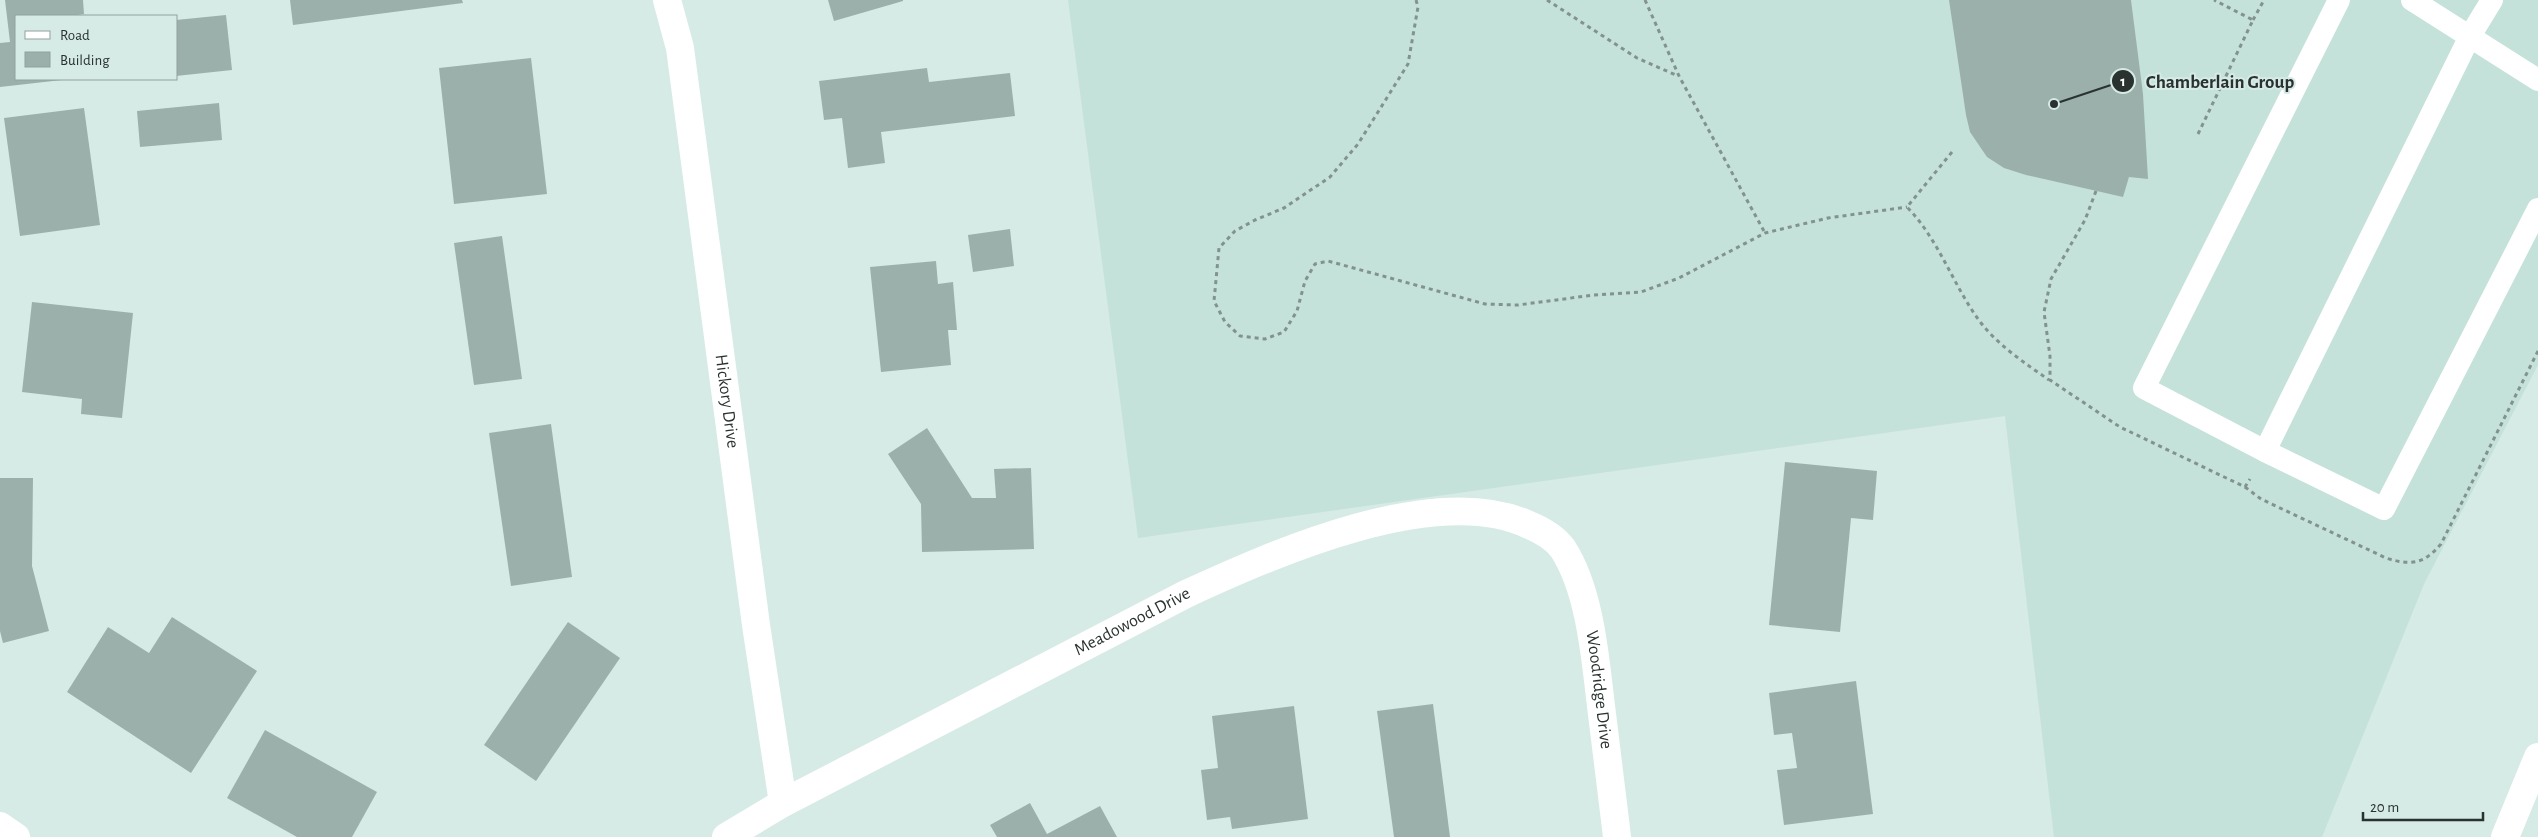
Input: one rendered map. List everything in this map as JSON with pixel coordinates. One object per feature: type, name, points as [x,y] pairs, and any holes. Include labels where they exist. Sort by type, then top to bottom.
[{"type":"main road","name":"Hickory Drive","points":[[667,0],[680,48],[755,615],[783,803]]},
{"type":"main road","name":"Meadowood Drive","points":[[726,837],[783,803],[1186,594],[1249,565],[1312,542],[1376,523],[1428,513],[1464,511],[1520,520],[1542,531],[1562,547]]},
{"type":"main road","name":"Woodridge Drive","points":[[1562,547],[1574,570],[1593,640],[1618,837]]},
{"type":"main road","points":[[2505,837],[2538,757]]},
{"type":"main road","points":[[0,826],[16,837]]},
{"type":"lane","points":[[2338,0],[2144,388],[2265,452],[2384,509],[2538,209]]},
{"type":"lane","points":[[2412,0],[2538,80]]},
{"type":"lane","points":[[2265,452],[2470,36],[2492,0]]},
{"type":"path","points":[[1416,0],[1418,8],[1408,64],[1358,144],[1330,177],[1284,208],[1254,220],[1235,231],[1219,248],[1214,301],[1225,322],[1240,336],[1265,339],[1284,332],[1297,311],[1306,281],[1315,264],[1328,261],[1485,304],[1518,305],[1594,295],[1641,292],[1679,278],[1765,233],[1828,218],[1907,207],[1952,152]]},
{"type":"path","points":[[1547,0],[1637,58],[1678,76]]},
{"type":"path","points":[[1645,0],[1678,76],[1765,233]]},
{"type":"path","points":[[2214,0],[2254,20]]},
{"type":"path","points":[[2198,134],[2264,0]]},
{"type":"path","points":[[1907,207],[1924,225],[1982,324],[2019,359],[2050,380]]},
{"type":"shaded area","points":[[1068,0],[2538,0],[2538,365],[2424,584],[2322,837],[2054,837],[2005,416],[1138,538]]},
{"type":"building","points":[[5,0],[83,0],[84,14],[15,15],[15,80],[62,80],[0,87],[0,43],[10,42]]},
{"type":"building","points":[[290,0],[462,0],[463,3],[293,25]]},
{"type":"building","points":[[828,0],[903,0],[903,1],[834,21]]},
{"type":"building","points":[[1949,0],[2131,0],[2143,94],[2148,179],[2129,177],[2123,197],[2026,175],[2004,168],[1987,157],[1970,132]]},
{"type":"building","points":[[226,15],[232,70],[178,76],[178,20]]},
{"type":"building","points":[[531,58],[547,194],[454,204],[439,68]]},
{"type":"building","points":[[927,68],[929,82],[1010,73],[1015,116],[881,132],[885,163],[848,168],[842,118],[824,120],[819,81]]},
{"type":"building","points":[[219,103],[222,140],[140,147],[137,111]]},
{"type":"building","points":[[84,108],[100,225],[20,236],[4,118]]},
{"type":"building","points":[[1010,229],[1014,266],[973,272],[968,235]]},
{"type":"building","points":[[502,236],[522,379],[474,385],[454,243]]},
{"type":"building","points":[[936,261],[938,284],[953,282],[957,330],[948,330],[951,365],[881,372],[870,267]]},
{"type":"building","points":[[32,302],[133,313],[122,418],[81,414],[82,399],[22,392]]},
{"type":"building","points":[[551,424],[572,577],[511,586],[489,433]]},
{"type":"building","points":[[927,428],[972,498],[996,498],[994,469],[1031,468],[1034,549],[922,552],[921,504],[888,454]]},
{"type":"building","points":[[1785,462],[1877,471],[1873,520],[1851,518],[1840,632],[1769,625]]},
{"type":"building","points":[[0,478],[33,478],[32,566],[49,631],[3,643],[0,631]]},
{"type":"building","points":[[172,617],[257,671],[191,773],[67,692],[108,627],[149,653]]},
{"type":"building","points":[[568,622],[620,658],[536,781],[484,745]]},
{"type":"building","points":[[1856,681],[1873,814],[1784,825],[1777,770],[1797,768],[1792,733],[1774,735],[1769,693]]},
{"type":"building","points":[[1433,704],[1450,837],[1394,837],[1377,711]]},
{"type":"building","points":[[1294,706],[1308,819],[1232,829],[1230,817],[1207,820],[1201,770],[1218,768],[1212,716]]},
{"type":"building","points":[[265,730],[377,792],[352,837],[297,837],[227,798]]},
{"type":"building","points":[[1030,803],[1047,834],[1100,806],[1117,837],[997,837],[990,825]]},
{"type":"place","name":"Chamberlain Group","points":[[2054,104]]}]
